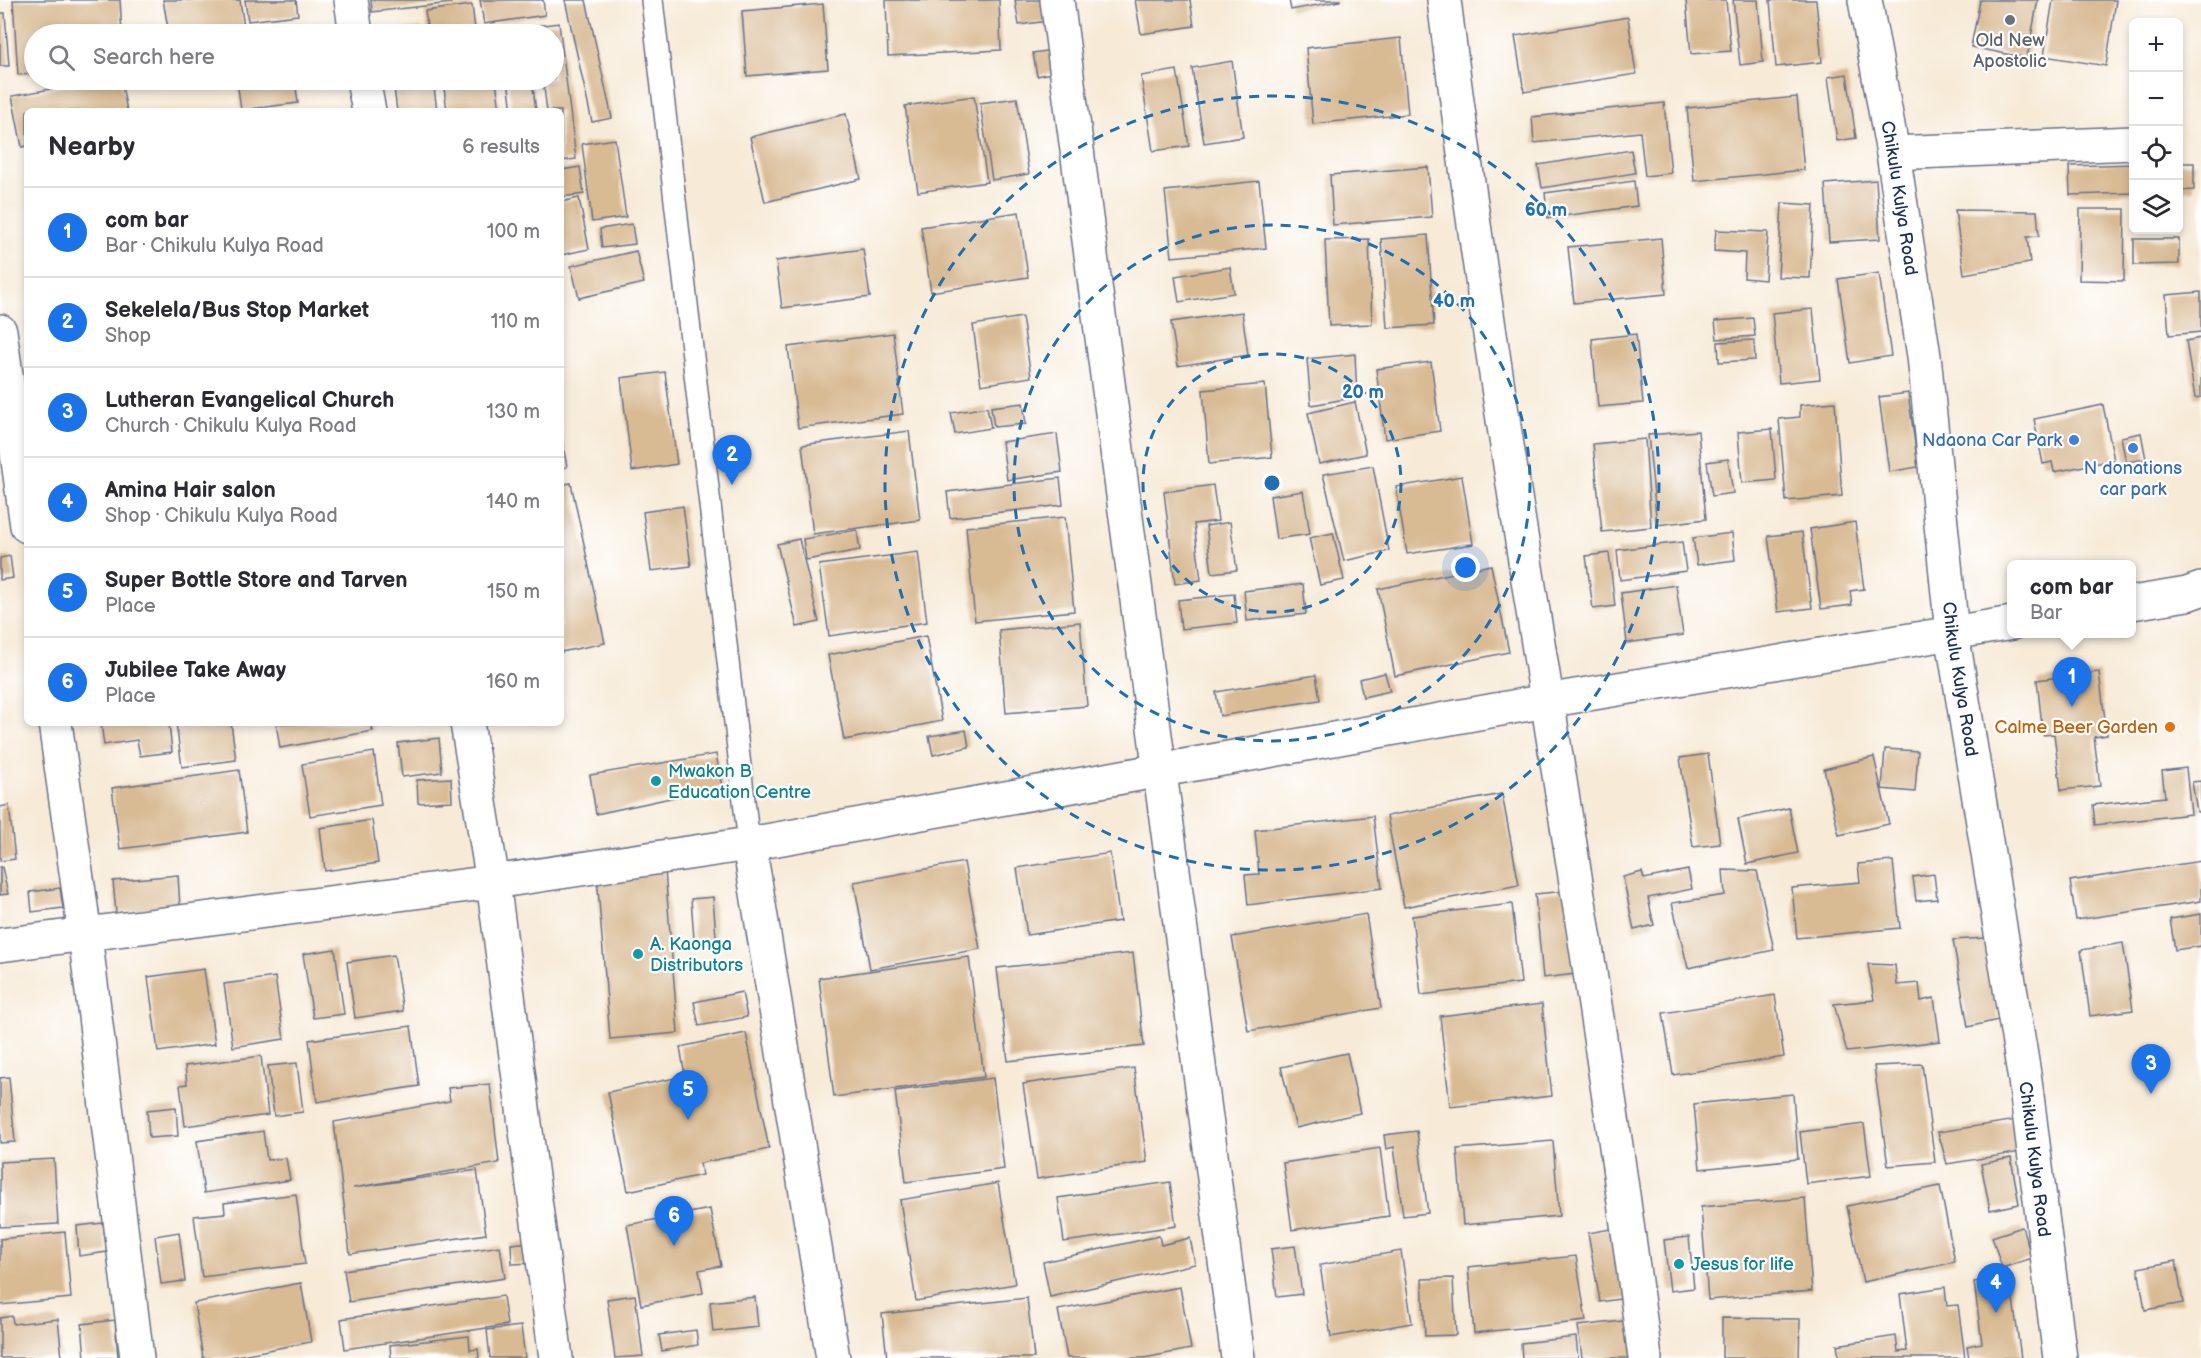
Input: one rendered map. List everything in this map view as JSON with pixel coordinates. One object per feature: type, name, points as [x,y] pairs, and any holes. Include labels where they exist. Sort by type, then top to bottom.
[{"type":"street","points":[[351,0],[355,24]]},
{"type":"street","points":[[1057,0],[1238,1358]]},
{"type":"street","points":[[1444,0],[1469,203],[1622,1175],[1646,1358]]},
{"type":"street","name":"Chikulu Kulya Road","points":[[1865,0],[1893,153],[1924,356],[1952,633],[2025,1080],[2060,1358]]},
{"type":"street","points":[[365,90],[368,108]]},
{"type":"street","points":[[1893,153],[2129,143]]},
{"type":"street","points":[[0,331],[24,503]]},
{"type":"street","points":[[2136,602],[2187,594],[2201,589]]},
{"type":"street","points":[[0,945],[493,882],[749,844],[1546,701],[2007,624]]},
{"type":"street","points":[[55,726],[85,934],[137,1358]]},
{"type":"street","points":[[467,726],[493,882],[555,1358]]},
{"type":"street","points":[[749,844],[833,1358]]},
{"type":"lane","points":[[652,0],[749,844]]},
{"type":"building","points":[[13,0],[120,0],[121,24],[24,24],[24,75],[18,75]]},
{"type":"building","points":[[163,0],[240,0],[244,24],[167,24]]},
{"type":"building","points":[[245,0],[296,0],[298,15],[248,21]]},
{"type":"building","points":[[371,0],[450,0],[451,3],[372,12]]},
{"type":"building","points":[[480,0],[543,0],[545,15],[484,24]]},
{"type":"building","points":[[565,0],[586,0],[612,118],[592,122]]},
{"type":"building","points":[[886,0],[999,0],[1001,50],[888,56]]},
{"type":"building","points":[[1015,0],[1045,0],[1048,21],[1019,25]]},
{"type":"building","points":[[1135,0],[1190,0],[1194,26],[1141,34]]},
{"type":"building","points":[[1289,0],[1340,0],[1340,1],[1291,10]]},
{"type":"building","points":[[1686,0],[1726,0],[1731,51],[1691,54]]},
{"type":"building","points":[[1733,0],[1758,0],[1763,62],[1740,65]]},
{"type":"building","points":[[1770,0],[1816,0],[1822,62],[1776,67]]},
{"type":"building","points":[[1980,0],[2038,0],[2027,58],[1971,47]]},
{"type":"building","points":[[2053,0],[2116,0],[2106,66],[2044,56]]},
{"type":"building","points":[[823,4],[828,69],[747,76],[742,11]]},
{"type":"building","points":[[472,5],[474,24],[427,24],[425,11]]},
{"type":"building","points":[[0,13],[5,13],[9,66],[0,66]]},
{"type":"building","points":[[1628,17],[1636,74],[1524,92],[1515,36]]},
{"type":"building","points":[[1401,38],[1408,114],[1313,124],[1306,48]]},
{"type":"building","points":[[1053,50],[1056,72],[1037,76],[1033,53]]},
{"type":"building","points":[[1232,61],[1243,137],[1204,143],[1192,68]]},
{"type":"building","points":[[564,63],[576,159],[564,161],[564,108],[547,108],[544,90],[564,90]]},
{"type":"building","points":[[1177,70],[1189,146],[1153,151],[1141,76]]},
{"type":"building","points":[[1847,74],[1856,138],[1837,141],[1828,77]]},
{"type":"building","points":[[45,90],[123,90],[126,108],[24,108],[24,147],[22,147],[12,96]]},
{"type":"building","points":[[238,90],[296,90],[298,103],[241,108]]},
{"type":"building","points":[[394,90],[434,90],[437,108],[397,108]]},
{"type":"building","points":[[444,90],[497,90],[500,108],[447,108]]},
{"type":"building","points":[[509,90],[533,90],[536,108],[512,108]]},
{"type":"building","points":[[974,96],[987,182],[918,192],[905,106]]},
{"type":"building","points":[[1797,97],[1804,170],[1694,181],[1687,108]]},
{"type":"building","points":[[1017,98],[1029,174],[992,180],[980,103]]},
{"type":"building","points":[[1664,103],[1671,173],[1645,176],[1640,132],[1534,143],[1532,117]]},
{"type":"building","points":[[846,114],[861,179],[765,202],[750,137]]},
{"type":"building","points":[[615,139],[626,217],[592,222],[582,144]]},
{"type":"building","points":[[1631,150],[1635,173],[1542,188],[1538,165]]},
{"type":"building","points":[[2183,163],[2194,163],[2194,190],[2183,191]]},
{"type":"building","points":[[2129,164],[2129,193],[2070,195],[2069,166]]},
{"type":"building","points":[[580,167],[584,194],[564,197],[564,170]]},
{"type":"building","points":[[1428,167],[1432,217],[1333,225],[1330,175]]},
{"type":"building","points":[[1876,180],[1880,239],[1829,242],[1825,184]]},
{"type":"building","points":[[1259,181],[1266,248],[1172,257],[1165,191]]},
{"type":"building","points":[[1634,181],[1637,206],[1548,218],[1545,193]]},
{"type":"building","points":[[579,198],[589,249],[564,254],[564,201]]},
{"type":"building","points":[[1782,203],[1814,205],[1810,278],[1778,277]]},
{"type":"building","points":[[2080,209],[2125,209],[2124,281],[2079,280]]},
{"type":"building","points":[[1955,210],[2037,211],[2039,236],[2027,237],[2030,263],[1964,274]]},
{"type":"building","points":[[1019,212],[1028,277],[931,292],[921,227]]},
{"type":"building","points":[[632,224],[635,244],[602,248],[600,229]]},
{"type":"building","points":[[1716,230],[1768,232],[1765,280],[1744,278],[1745,253],[1714,251]]},
{"type":"building","points":[[1428,235],[1434,325],[1387,328],[1381,239]]},
{"type":"building","points":[[1661,238],[1666,294],[1574,303],[1568,247]]},
{"type":"building","points":[[1369,239],[1372,324],[1329,326],[1325,240]]},
{"type":"building","points":[[2134,239],[2179,239],[2179,264],[2134,265]]},
{"type":"building","points":[[863,249],[870,297],[782,308],[776,261]]},
{"type":"building","points":[[636,251],[644,283],[579,298],[571,266]]},
{"type":"building","points":[[1230,267],[1234,293],[1179,302],[1175,276]]},
{"type":"building","points":[[1879,273],[1891,356],[1850,363],[1838,279]]},
{"type":"building","points":[[2201,292],[2201,332],[2169,335],[2166,295]]},
{"type":"building","points":[[1813,309],[1820,379],[1779,383],[1772,313]]},
{"type":"building","points":[[1242,312],[1248,355],[1178,366],[1171,322]]},
{"type":"building","points":[[1022,317],[1031,377],[981,385],[973,325]]},
{"type":"building","points":[[1753,318],[1755,336],[1717,339],[1715,321]]},
{"type":"building","points":[[893,333],[903,414],[798,428],[788,347]]},
{"type":"building","points":[[1636,334],[1643,403],[1598,407],[1592,339]]},
{"type":"building","points":[[2201,338],[2201,397],[2195,398],[2186,341]]},
{"type":"building","points":[[1754,340],[1755,360],[1719,362],[1718,342]]},
{"type":"building","points":[[1355,354],[1357,397],[1311,405],[1307,359]]},
{"type":"building","points":[[1431,362],[1440,431],[1385,439],[1376,369]]},
{"type":"building","points":[[665,372],[677,464],[632,471],[621,378]]},
{"type":"building","points":[[1265,384],[1272,457],[1209,464],[1203,390]]},
{"type":"building","points":[[1908,393],[1918,467],[1889,472],[1879,397]]},
{"type":"building","points":[[1355,402],[1366,454],[1319,464],[1308,413]]},
{"type":"building","points":[[1835,402],[1842,496],[1786,501],[1779,419],[1800,417],[1800,405]]},
{"type":"building","points":[[1023,403],[1026,424],[994,427],[991,407]]},
{"type":"building","name":"Ndaona Car Park","points":[[2103,405],[2114,460],[2054,472],[2052,462],[2043,464],[2034,419]]},
{"type":"building","points":[[987,407],[991,428],[955,434],[951,413]]},
{"type":"building","points":[[1772,429],[1776,480],[1742,483],[1738,432]]},
{"type":"building","points":[[909,431],[920,520],[813,534],[802,445]]},
{"type":"building","points":[[1698,431],[1706,519],[1657,525],[1648,435]]},
{"type":"building","name":"N donations car park","points":[[2141,433],[2146,459],[2126,462],[2121,437]]},
{"type":"building","points":[[1057,434],[1062,472],[1007,480],[1002,442]]},
{"type":"building","points":[[1645,439],[1651,527],[1602,532],[1593,444]]},
{"type":"building","points":[[564,450],[567,467],[564,468]]},
{"type":"building","points":[[1728,459],[1733,493],[1712,496],[1707,462]]},
{"type":"building","points":[[1373,466],[1389,551],[1344,561],[1323,474]]},
{"type":"building","points":[[1462,476],[1473,544],[1407,554],[1396,487]]},
{"type":"building","points":[[1060,478],[1063,505],[950,518],[947,492]]},
{"type":"building","points":[[571,483],[605,643],[564,651],[564,484]]},
{"type":"building","points":[[1213,485],[1218,521],[1194,524],[1201,580],[1175,584],[1164,492]]},
{"type":"building","points":[[1303,491],[1310,534],[1276,539],[1270,496]]},
{"type":"building","points":[[683,506],[691,566],[651,571],[643,512]]},
{"type":"building","points":[[1065,517],[1074,611],[975,621],[966,527]]},
{"type":"building","points":[[1230,522],[1237,570],[1212,573],[1206,526]]},
{"type":"building","points":[[1855,522],[1864,589],[1850,591],[1852,605],[1821,609],[1810,529]]},
{"type":"building","points":[[857,530],[860,550],[806,560],[803,539]]},
{"type":"building","points":[[1802,532],[1812,608],[1778,612],[1768,536]]},
{"type":"building","points":[[1333,533],[1344,580],[1320,585],[1309,538]]},
{"type":"building","points":[[1732,533],[1735,560],[1697,565],[1693,538]]},
{"type":"building","points":[[799,539],[819,622],[797,627],[777,544]]},
{"type":"building","points":[[1682,542],[1686,571],[1620,580],[1617,550]]},
{"type":"building","points":[[918,552],[927,622],[829,636],[819,565]]},
{"type":"building","points":[[1609,553],[1615,606],[1593,609],[1586,556]]},
{"type":"building","points":[[10,556],[13,578],[0,580],[0,558]]},
{"type":"building","points":[[1491,565],[1509,652],[1395,676],[1378,589]]},
{"type":"building","points":[[1303,584],[1306,614],[1247,621],[1244,591]]},
{"type":"building","points":[[1676,585],[1683,635],[1627,643],[1621,593]]},
{"type":"building","points":[[1234,594],[1237,623],[1181,629],[1178,600]]},
{"type":"building","points":[[1080,622],[1087,706],[1006,713],[999,630]]},
{"type":"building","points":[[926,636],[942,721],[844,740],[828,655]]},
{"type":"building","points":[[2099,672],[2107,735],[2094,737],[2100,786],[2061,790],[2054,734],[2043,735],[2037,680]]},
{"type":"building","points":[[1385,673],[1390,691],[1363,697],[1359,679]]},
{"type":"building","points":[[1316,675],[1320,700],[1220,716],[1216,692]]},
{"type":"building","points":[[101,726],[169,726],[172,752],[140,756],[137,740],[104,745]]},
{"type":"building","points":[[176,726],[231,726],[236,760],[182,767]]},
{"type":"building","points":[[276,726],[372,726],[373,731],[280,748]]},
{"type":"building","points":[[966,730],[969,747],[933,755],[929,736]]},
{"type":"building","points":[[439,738],[442,772],[402,777],[398,743]]},
{"type":"building","points":[[1885,749],[1918,751],[1915,792],[1882,789]]},
{"type":"building","points":[[374,752],[381,805],[310,816],[302,764]]},
{"type":"building","name":"Mwakon B Education Centre","points":[[716,754],[722,787],[596,814],[590,775]]},
{"type":"building","points":[[1708,754],[1720,844],[1693,847],[1680,758]]},
{"type":"building","points":[[1874,757],[1889,824],[1839,835],[1824,769]]},
{"type":"building","points":[[2186,768],[2191,814],[2095,825],[2093,805],[2165,797],[2162,771]]},
{"type":"building","points":[[239,770],[247,832],[120,849],[112,788]]},
{"type":"building","points":[[451,778],[452,801],[418,803],[417,780]]},
{"type":"building","points":[[2201,781],[2201,812],[2197,812],[2192,782]]},
{"type":"building","points":[[1502,794],[1519,885],[1404,907],[1387,816]]},
{"type":"building","points":[[9,805],[15,859],[0,861],[0,807]]},
{"type":"building","points":[[1789,808],[1798,853],[1747,864],[1738,819]]},
{"type":"building","points":[[1373,816],[1382,888],[1248,905],[1245,875],[1259,874],[1255,830]]},
{"type":"building","points":[[372,820],[378,863],[325,871],[320,828]]},
{"type":"building","points":[[1110,853],[1120,921],[1027,935],[1017,868]]},
{"type":"building","points":[[1893,861],[1900,928],[1797,938],[1792,888],[1860,882],[1858,864]]},
{"type":"building","points":[[2201,861],[2201,901],[2076,920],[2070,881]]},
{"type":"building","points":[[964,862],[980,949],[870,969],[854,882]]},
{"type":"building","points":[[0,867],[2,867],[8,894],[0,895]]},
{"type":"building","name":"A. Kaonga Distributors","points":[[665,870],[678,1033],[610,1039],[597,876]]},
{"type":"building","points":[[1688,870],[1692,889],[1648,898],[1654,925],[1634,930],[1623,877],[1642,872],[1644,879]]},
{"type":"building","points":[[1723,870],[1757,871],[1774,950],[1688,968],[1672,903],[1725,895]]},
{"type":"building","points":[[1934,874],[1937,899],[1916,901],[1913,877]]},
{"type":"building","points":[[178,875],[180,907],[116,913],[113,881]]},
{"type":"building","points":[[60,888],[63,908],[32,912],[30,892]]},
{"type":"building","points":[[1567,891],[1575,974],[1543,978],[1535,894]]},
{"type":"building","points":[[713,897],[716,937],[694,939],[691,899]]},
{"type":"building","points":[[1512,904],[1521,983],[1421,995],[1412,916]]},
{"type":"building","points":[[1366,914],[1381,1008],[1248,1031],[1232,937]]},
{"type":"building","points":[[2201,914],[2201,946],[2175,950],[2170,919]]},
{"type":"building","points":[[1986,938],[1998,1020],[1968,1027],[1953,940]]},
{"type":"building","points":[[2123,943],[2133,1010],[2090,1016],[2081,950]]},
{"type":"building","points":[[335,949],[344,1014],[313,1018],[303,954]]},
{"type":"building","points":[[1133,953],[1144,1046],[1008,1061],[997,968]]},
{"type":"building","points":[[394,955],[403,1011],[355,1018],[347,962]]},
{"type":"building","points":[[969,957],[984,1077],[834,1097],[819,978]]},
{"type":"building","points":[[1868,964],[1895,965],[1897,985],[1919,983],[1921,1001],[1934,998],[1940,1041],[1847,1052],[1834,1004],[1874,1000]]},
{"type":"building","points":[[204,969],[215,1044],[158,1052],[148,977]]},
{"type":"building","points":[[275,977],[284,1039],[233,1047],[224,984]]},
{"type":"building","points":[[742,992],[747,1017],[699,1026],[694,1002]]},
{"type":"building","points":[[1775,995],[1784,1057],[1673,1075],[1663,1013]]},
{"type":"building","points":[[1542,1004],[1552,1096],[1450,1107],[1440,1016]]},
{"type":"building","points":[[411,1026],[419,1086],[317,1102],[309,1040]]},
{"type":"building","points":[[746,1033],[769,1149],[700,1163],[702,1175],[628,1191],[608,1092],[685,1076],[680,1047]]},
{"type":"building","points":[[1347,1053],[1360,1113],[1296,1128],[1281,1067]]},
{"type":"building","points":[[261,1056],[268,1115],[185,1126],[180,1085],[187,1084],[185,1066]]},
{"type":"building","points":[[297,1063],[303,1112],[274,1116],[268,1066]]},
{"type":"building","points":[[1922,1064],[1935,1162],[1888,1166],[1874,1066]]},
{"type":"building","points":[[1134,1068],[1147,1162],[1037,1179],[1023,1084]]},
{"type":"building","points":[[9,1077],[15,1142],[0,1143],[0,1078]]},
{"type":"building","points":[[993,1078],[1004,1169],[906,1182],[895,1091]]},
{"type":"building","points":[[490,1084],[499,1163],[353,1188],[477,1170],[486,1234],[350,1254],[334,1122],[450,1101],[448,1088]]},
{"type":"building","points":[[1793,1094],[1798,1159],[1700,1169],[1694,1104]]},
{"type":"building","points":[[176,1107],[178,1136],[149,1138],[147,1110]]},
{"type":"building","points":[[2023,1119],[2028,1151],[1947,1164],[1938,1132]]},
{"type":"building","points":[[1864,1124],[1871,1176],[1806,1184],[1800,1132]]},
{"type":"building","points":[[263,1131],[267,1160],[286,1158],[290,1180],[204,1193],[197,1141]]},
{"type":"building","points":[[1417,1131],[1428,1213],[1403,1216],[1394,1147],[1386,1149],[1384,1135]]},
{"type":"building","points":[[1553,1141],[1559,1216],[1463,1225],[1457,1149]]},
{"type":"building","points":[[1380,1148],[1389,1216],[1292,1230],[1283,1163]]},
{"type":"building","points":[[2011,1158],[2019,1204],[1990,1210],[1981,1164]]},
{"type":"building","points":[[54,1159],[58,1224],[0,1227],[0,1162]]},
{"type":"building","points":[[1170,1182],[1176,1226],[1064,1242],[1058,1198]]},
{"type":"building","points":[[998,1183],[1015,1284],[916,1301],[900,1200]]},
{"type":"building","points":[[1940,1186],[1955,1262],[1863,1282],[1847,1206]]},
{"type":"building","points":[[296,1194],[305,1264],[202,1277],[194,1216],[225,1213],[224,1203]]},
{"type":"building","points":[[1805,1198],[1812,1291],[1708,1300],[1701,1207]]},
{"type":"building","points":[[710,1209],[721,1266],[699,1270],[703,1293],[641,1305],[627,1225]]},
{"type":"building","points":[[103,1223],[107,1252],[79,1256],[77,1226]]},
{"type":"building","points":[[1622,1227],[1633,1297],[1600,1302],[1588,1233]]},
{"type":"building","points":[[2022,1227],[2032,1258],[2002,1268],[1992,1237]]},
{"type":"building","points":[[65,1232],[71,1298],[0,1305],[0,1239]]},
{"type":"building","points":[[179,1232],[185,1281],[161,1284],[155,1236]]},
{"type":"building","points":[[1159,1236],[1161,1245],[1190,1238],[1195,1264],[1050,1297],[1043,1262]]},
{"type":"building","name":"Jesus for life","points":[[1689,1237],[1694,1288],[1670,1291],[1664,1240]]},
{"type":"building","points":[[532,1242],[534,1263],[512,1264],[511,1244]]},
{"type":"building","points":[[500,1246],[505,1278],[349,1302],[344,1270]]},
{"type":"building","points":[[1295,1246],[1302,1294],[1277,1297],[1271,1249]]},
{"type":"building","points":[[1401,1251],[1412,1323],[1331,1337],[1320,1265]]},
{"type":"building","points":[[1576,1256],[1586,1321],[1474,1333],[1468,1267]]},
{"type":"building","points":[[2176,1261],[2183,1303],[2145,1310],[2138,1268]]},
{"type":"building","points":[[2010,1277],[2021,1358],[1969,1358],[1967,1346],[1982,1343],[1974,1282]]},
{"type":"building","points":[[1453,1278],[1456,1335],[1425,1336],[1422,1279]]},
{"type":"building","points":[[301,1283],[311,1342],[225,1358],[203,1358],[194,1303]]},
{"type":"building","points":[[1180,1287],[1191,1349],[1144,1358],[1067,1358],[1058,1310]]},
{"type":"building","points":[[1945,1287],[1947,1306],[1958,1305],[1965,1358],[1839,1358],[1837,1345],[1896,1336],[1898,1352],[1907,1351],[1900,1294]]},
{"type":"building","points":[[635,1295],[643,1356],[615,1358],[607,1299]]},
{"type":"building","points":[[503,1296],[507,1325],[345,1349],[341,1319]]},
{"type":"building","points":[[755,1297],[758,1327],[713,1332],[710,1302]]},
{"type":"building","points":[[1027,1298],[1034,1358],[887,1358],[882,1314]]},
{"type":"building","points":[[12,1316],[13,1324],[58,1319],[62,1358],[0,1358],[0,1318]]},
{"type":"building","points":[[1722,1318],[1800,1319],[1799,1358],[1722,1358]]},
{"type":"building","points":[[115,1320],[118,1358],[85,1358],[82,1324]]},
{"type":"building","points":[[1632,1320],[1636,1358],[1582,1358],[1578,1326]]},
{"type":"building","points":[[521,1326],[525,1358],[490,1358],[487,1330]]},
{"type":"building","points":[[696,1330],[698,1345],[662,1351],[659,1335]]},
{"type":"building","points":[[469,1336],[470,1350],[478,1349],[479,1358],[391,1358],[390,1345]]},
{"type":"building","points":[[1576,1337],[1578,1358],[1522,1358],[1521,1343]]},
{"type":"place","name":"Old New Apostolic","points":[[2010,20]]},
{"type":"place","name":"Ndaona Car Park","points":[[2074,440]]},
{"type":"place","name":"N donations car park","points":[[2133,448]]},
{"type":"place","name":"Sekelela/Bus Stop Market","points":[[732,485]]},
{"type":"place","name":"com bar","points":[[2072,707]]},
{"type":"place","name":"Calme Beer Garden","points":[[2170,727]]},
{"type":"place","name":"Mwakon B Education Centre","points":[[656,781]]},
{"type":"place","name":"A. Kaonga Distributors","points":[[638,954]]},
{"type":"place","name":"Lutheran Evangelical Church","points":[[2151,1094]]},
{"type":"place","name":"Super Bottle Store and Tarven","points":[[688,1120]]},
{"type":"place","name":"Jubilee Take Away","points":[[674,1246]]},
{"type":"place","name":"Jesus for life","points":[[1679,1264]]},
{"type":"place","name":"Amina Hair salon","points":[[1996,1313]]}]
